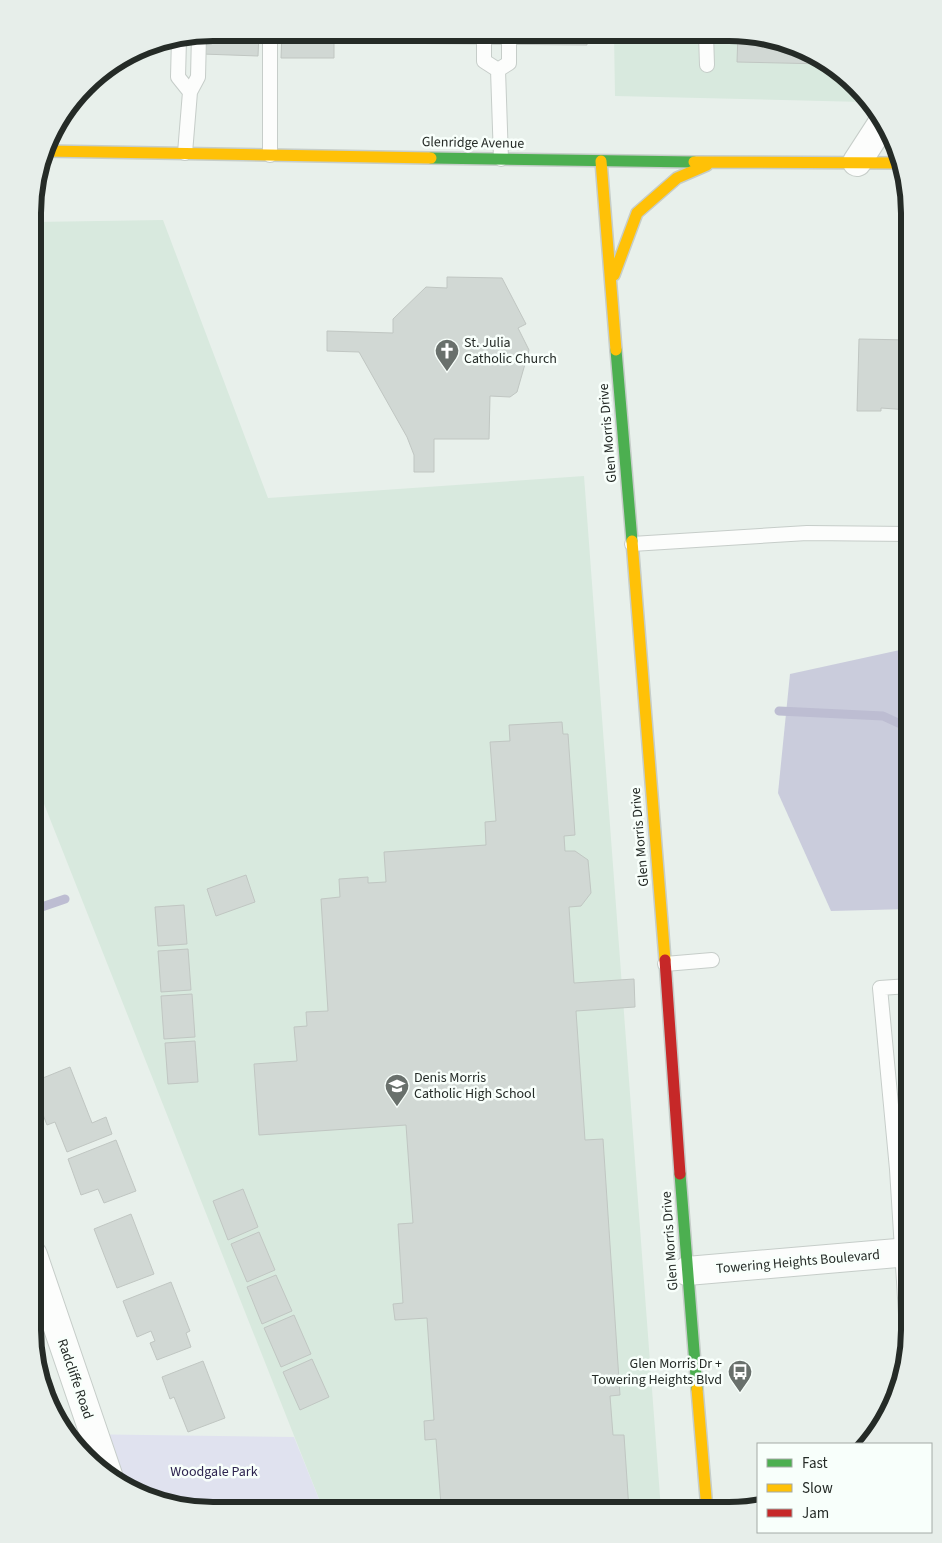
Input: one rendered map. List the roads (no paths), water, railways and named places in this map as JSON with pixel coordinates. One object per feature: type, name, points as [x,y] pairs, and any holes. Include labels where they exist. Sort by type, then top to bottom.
[{"type":"street","points":[[857,162],[879,128]]},
{"type":"street","name":"Glenridge Avenue","points":[[53,151],[601,161],[893,163]]},
{"type":"street","name":"Glen Morris Drive","points":[[601,161],[706,1502]]},
{"type":"street","points":[[611,282],[637,213],[677,178],[715,161]]},
{"type":"street","name":"Towering Heights Boulevard","points":[[687,1271],[900,1253]]},
{"type":"street","name":"Radcliffe Road","points":[[41,1278],[103,1461]]},
{"type":"lane","points":[[270,41],[270,155]]},
{"type":"lane","points":[[706,41],[707,65]]},
{"type":"lane","points":[[186,153],[190,92],[198,78],[199,42]]},
{"type":"lane","points":[[484,44],[484,61],[498,70]]},
{"type":"lane","points":[[498,70],[509,63],[509,44]]},
{"type":"lane","points":[[179,45],[178,77],[190,92]]},
{"type":"lane","points":[[498,70],[501,159]]},
{"type":"lane","points":[[632,544],[807,533],[901,534]]},
{"type":"lane","points":[[665,964],[712,960]]},
{"type":"lane","points":[[900,987],[880,988],[900,1146]]},
{"type":"waterway","points":[[779,711],[883,716],[901,724]]},
{"type":"waterway","points":[[41,907],[65,899]]},
{"type":"place","name":"St. Julia Catholic Church","points":[[447,372]]},
{"type":"place","name":"Denis Morris Catholic High School","points":[[397,1107]]},
{"type":"place","name":"Glen Morris Dr + Towering Heights Blvd","points":[[740,1393]]},
{"type":"park label","name":"Woodgale Park","points":[[214,1472]]}]
